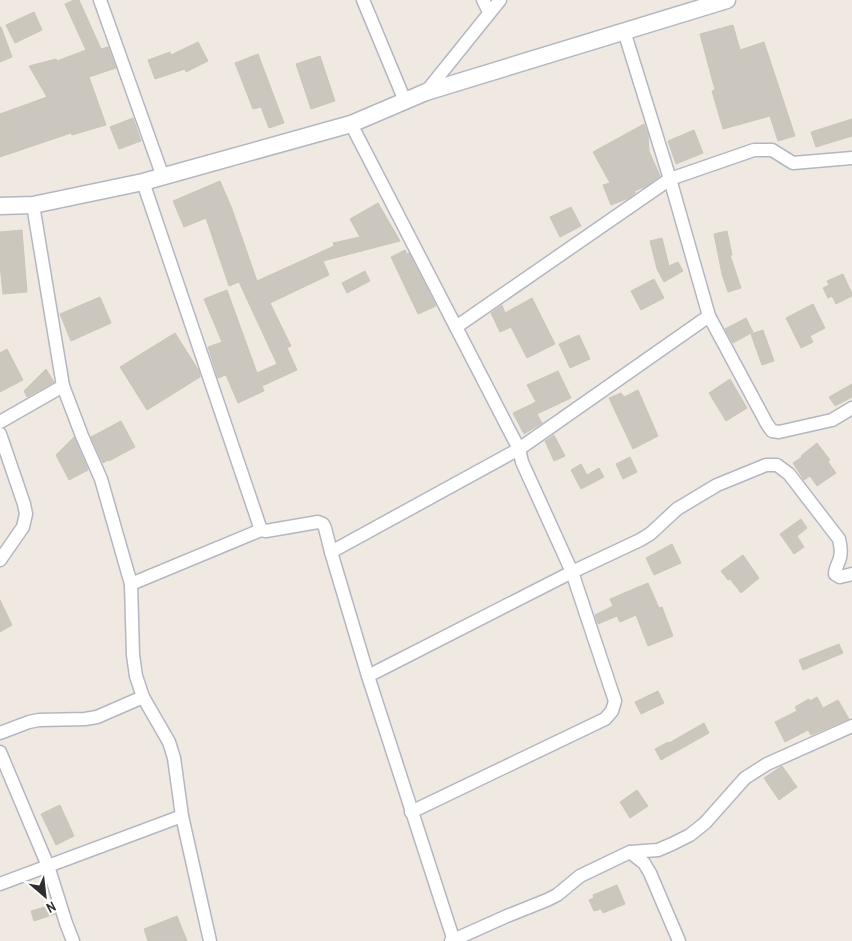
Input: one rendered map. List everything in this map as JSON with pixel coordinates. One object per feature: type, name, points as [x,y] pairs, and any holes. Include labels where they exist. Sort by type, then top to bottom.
[{"type":"street","points":[[100,0],[163,177]]},
{"type":"street","points":[[363,0],[405,101]]},
{"type":"street","points":[[483,0],[489,12]]},
{"type":"street","points":[[426,92],[500,0]]},
{"type":"street","points":[[0,206],[33,205],[144,182],[351,124],[426,92],[727,0]]},
{"type":"street","points":[[624,32],[670,180],[709,316],[767,424],[772,432],[779,432],[832,420],[852,408]]},
{"type":"street","points":[[351,124],[518,449],[522,462],[572,572],[615,701],[612,711],[605,719],[412,812]]},
{"type":"street","points":[[456,327],[670,180],[754,150],[772,150],[793,163],[852,158]]},
{"type":"street","points":[[144,182],[261,530]]},
{"type":"street","points":[[33,205],[63,386],[101,479],[131,584],[133,655],[136,676],[143,697],[169,742],[174,758],[182,816],[210,941]]},
{"type":"street","points":[[331,552],[518,449],[709,316]]},
{"type":"street","points":[[0,422],[63,386]]},
{"type":"street","points":[[0,434],[26,514],[23,527],[0,560]]},
{"type":"street","points":[[368,676],[650,534],[677,509],[717,485],[766,465],[777,465],[790,474],[839,539],[841,548],[840,559],[835,568],[835,574],[840,577],[852,574]]},
{"type":"street","points":[[131,584],[261,530],[266,531],[318,522],[323,524],[326,528],[331,552],[368,676],[453,941],[557,895],[580,876],[630,852],[658,850],[690,835],[705,823],[745,778],[767,764],[852,726]]},
{"type":"street","points":[[0,733],[39,720],[97,717],[143,697]]},
{"type":"street","points":[[0,752],[48,866],[73,941]]},
{"type":"street","points":[[0,884],[182,816]]},
{"type":"street","points":[[630,852],[644,863],[650,873],[679,941]]},
{"type":"building","points":[[79,0],[101,49],[108,47],[116,68],[89,77],[106,125],[72,135],[71,133],[0,157],[0,114],[47,97],[29,66],[56,59],[57,61],[86,50],[65,4]]},
{"type":"building","points":[[34,12],[42,30],[15,43],[6,25]]},
{"type":"building","points":[[733,25],[740,50],[764,42],[795,136],[778,141],[770,116],[723,129],[712,91],[715,90],[700,34]]},
{"type":"building","points":[[0,27],[12,57],[0,62]]},
{"type":"building","points":[[198,42],[208,61],[186,72],[185,69],[155,79],[148,60],[170,52],[171,55]]},
{"type":"building","points":[[258,54],[284,123],[269,128],[261,107],[253,109],[235,63]]},
{"type":"building","points":[[320,56],[335,101],[311,109],[296,64]]},
{"type":"building","points":[[133,118],[141,141],[119,149],[110,127]]},
{"type":"building","points":[[852,119],[852,136],[816,147],[811,132]]},
{"type":"building","points":[[644,124],[648,135],[649,151],[660,176],[635,191],[629,198],[611,205],[603,185],[610,183],[593,152]]},
{"type":"building","points":[[694,130],[703,153],[676,164],[668,141]]},
{"type":"building","points":[[220,181],[232,209],[257,281],[334,246],[333,243],[360,237],[350,219],[378,203],[400,241],[323,261],[329,275],[270,303],[291,346],[287,348],[297,370],[262,386],[264,391],[238,403],[226,375],[218,378],[208,347],[222,342],[204,299],[227,290],[257,373],[277,364],[239,282],[229,286],[206,218],[184,227],[173,201]]},
{"type":"building","points":[[571,207],[581,226],[560,237],[550,217]]},
{"type":"building","points":[[22,230],[27,292],[3,294],[0,265],[0,232]]},
{"type":"building","points":[[727,231],[732,255],[730,255],[741,288],[728,292],[722,274],[714,234]]},
{"type":"building","points":[[662,238],[669,266],[678,262],[683,271],[664,282],[657,269],[650,241]]},
{"type":"building","points":[[405,250],[407,254],[409,253],[436,306],[418,314],[391,257]]},
{"type":"building","points":[[365,271],[370,281],[347,293],[342,283]]},
{"type":"building","points":[[843,274],[852,296],[836,304],[832,296],[828,298],[823,288],[829,285],[827,281]]},
{"type":"building","points":[[654,279],[664,298],[641,310],[631,291]]},
{"type":"building","points":[[100,297],[111,323],[71,341],[60,314]]},
{"type":"building","points":[[532,298],[555,344],[527,358],[511,327],[500,332],[491,313],[502,305],[505,313]]},
{"type":"building","points":[[813,304],[825,328],[810,336],[813,342],[801,348],[786,318]]},
{"type":"building","points":[[746,318],[753,332],[733,343],[725,329]]},
{"type":"building","points":[[763,330],[774,361],[762,365],[751,334]]},
{"type":"building","points":[[175,333],[199,371],[200,377],[147,410],[120,367]]},
{"type":"building","points":[[579,335],[590,359],[570,368],[559,344]]},
{"type":"building","points":[[7,349],[23,380],[0,392],[0,353]]},
{"type":"building","points":[[46,369],[54,382],[27,397],[24,391]]},
{"type":"building","points":[[558,371],[571,398],[537,414],[542,423],[524,434],[513,413],[536,402],[527,385]]},
{"type":"building","points":[[730,379],[747,408],[726,421],[709,393]]},
{"type":"building","points":[[852,384],[852,397],[835,406],[829,397]]},
{"type":"building","points":[[638,390],[658,436],[633,449],[609,398],[621,393],[624,397]]},
{"type":"building","points":[[121,421],[135,447],[103,463],[91,437]]},
{"type":"building","points":[[554,435],[565,456],[554,461],[545,441]]},
{"type":"building","points":[[74,437],[88,470],[69,480],[56,455]]},
{"type":"building","points":[[817,443],[830,460],[828,462],[836,473],[817,486],[810,476],[804,480],[793,463]]},
{"type":"building","points":[[630,457],[637,472],[623,479],[616,464]]},
{"type":"building","points":[[581,464],[587,475],[599,468],[604,477],[581,489],[571,470]]},
{"type":"building","points":[[801,519],[807,528],[797,536],[804,547],[794,554],[780,534]]},
{"type":"building","points":[[672,544],[681,563],[654,575],[646,558]]},
{"type":"building","points":[[743,555],[759,578],[741,593],[721,571]]},
{"type":"building","points":[[648,583],[659,608],[662,607],[673,636],[648,646],[636,615],[620,622],[617,616],[598,624],[595,615],[613,606],[610,599]]},
{"type":"building","points":[[0,600],[12,625],[0,632]]},
{"type":"building","points":[[839,644],[843,653],[803,670],[799,660]]},
{"type":"building","points":[[658,691],[664,703],[641,714],[635,702]]},
{"type":"building","points":[[817,697],[823,708],[838,700],[849,719],[811,735],[808,730],[785,742],[775,722],[797,711],[795,707]]},
{"type":"building","points":[[704,723],[709,733],[661,760],[655,749]]},
{"type":"building","points":[[782,766],[797,787],[779,800],[764,778]]},
{"type":"building","points":[[637,790],[648,806],[630,818],[620,802]]},
{"type":"building","points":[[60,805],[74,836],[56,845],[41,814]]},
{"type":"building","points":[[617,885],[625,904],[603,913],[601,909],[594,911],[589,900],[594,898],[593,895]]},
{"type":"building","points":[[52,905],[55,914],[34,921],[31,911]]},
{"type":"building","points":[[177,916],[187,941],[148,941],[144,929]]}]
